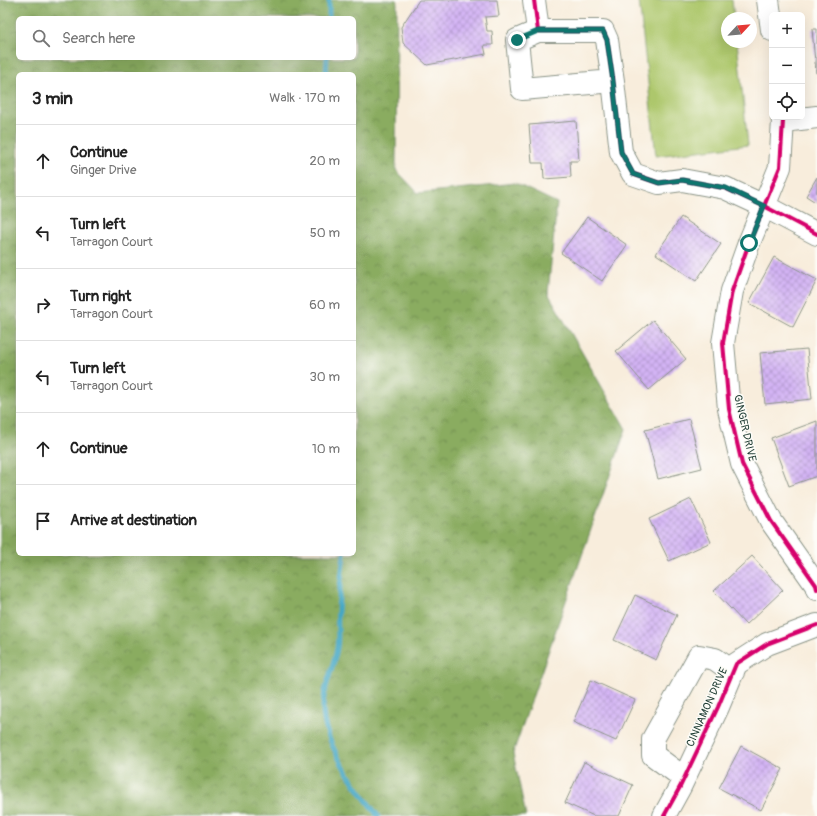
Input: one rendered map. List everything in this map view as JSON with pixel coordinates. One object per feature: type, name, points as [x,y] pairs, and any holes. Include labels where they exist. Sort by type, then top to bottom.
[{"type":"street","points":[[534,0],[538,31]]},
{"type":"street","points":[[768,0],[770,12]]},
{"type":"street","points":[[613,81],[522,89],[517,40],[538,31],[603,31],[607,40],[613,81],[621,152],[633,174],[659,183],[682,180],[726,188],[817,234]]},
{"type":"street","points":[[805,118],[817,117]]},
{"type":"street","name":"GINGER DRIVE","points":[[783,120],[780,167],[749,243],[732,291],[723,343],[729,409],[742,464],[771,522],[816,585],[817,589]]},
{"type":"street","name":"CINNAMON DRIVE","points":[[664,816],[718,707],[736,664],[767,644],[817,625]]},
{"type":"street","points":[[684,778],[653,755],[653,739],[699,656],[715,659],[733,672]]},
{"type":"green space","points":[[0,0],[397,0],[396,170],[418,193],[515,183],[557,203],[548,293],[626,429],[513,753],[526,816],[0,816]]},
{"type":"green space","points":[[639,0],[732,0],[733,12],[721,12],[721,48],[738,48],[748,145],[656,156]]},
{"type":"building","points":[[419,0],[497,0],[499,16],[485,17],[487,31],[492,31],[493,45],[484,45],[486,54],[427,65],[403,43],[401,27]]},
{"type":"building","points":[[812,29],[817,29],[817,73],[816,73]]},
{"type":"building","points":[[576,121],[579,161],[570,161],[571,177],[544,179],[543,163],[532,163],[529,125]]},
{"type":"building","points":[[817,177],[817,203],[806,196]]},
{"type":"building","points":[[587,217],[627,245],[602,281],[561,253]]},
{"type":"building","points":[[681,217],[721,244],[696,281],[656,254]]},
{"type":"building","points":[[774,257],[817,280],[793,327],[749,303]]},
{"type":"building","points":[[653,320],[686,359],[649,390],[616,351]]},
{"type":"building","points":[[807,349],[812,399],[765,404],[760,353]]},
{"type":"building","points":[[689,419],[702,468],[658,479],[645,430]]},
{"type":"building","points":[[817,421],[817,476],[789,486],[771,438]]},
{"type":"building","points":[[691,499],[711,542],[669,561],[649,519]]},
{"type":"building","points":[[752,556],[783,590],[746,625],[714,591]]},
{"type":"building","points":[[635,595],[677,615],[656,660],[614,640]]},
{"type":"building","points":[[591,680],[635,700],[616,741],[573,722]]},
{"type":"building","points":[[741,746],[783,769],[761,810],[719,788]]},
{"type":"building","points":[[584,762],[633,785],[619,816],[594,816],[565,803]]},
{"type":"waterway","points":[[329,0],[329,16]]},
{"type":"waterway","points":[[326,72],[327,60]]},
{"type":"waterway","points":[[344,556],[338,604],[338,643],[323,699],[324,721],[334,750],[351,779],[378,816]]},
{"type":"cycle path","points":[[534,0],[538,31],[603,31],[607,40],[621,152],[633,174],[659,183],[682,180],[725,188],[764,206],[817,234]]},
{"type":"cycle path","points":[[783,120],[780,167],[749,243],[732,291],[723,343],[729,409],[742,464],[771,521],[816,585],[817,589]]},
{"type":"cycle path","points":[[664,816],[680,787],[718,707],[736,664],[767,644],[817,625]]},
{"type":"route","points":[[517,40],[538,31],[603,31],[607,40],[621,152],[633,174],[659,183],[682,180],[726,188],[764,206],[749,243]]}]
